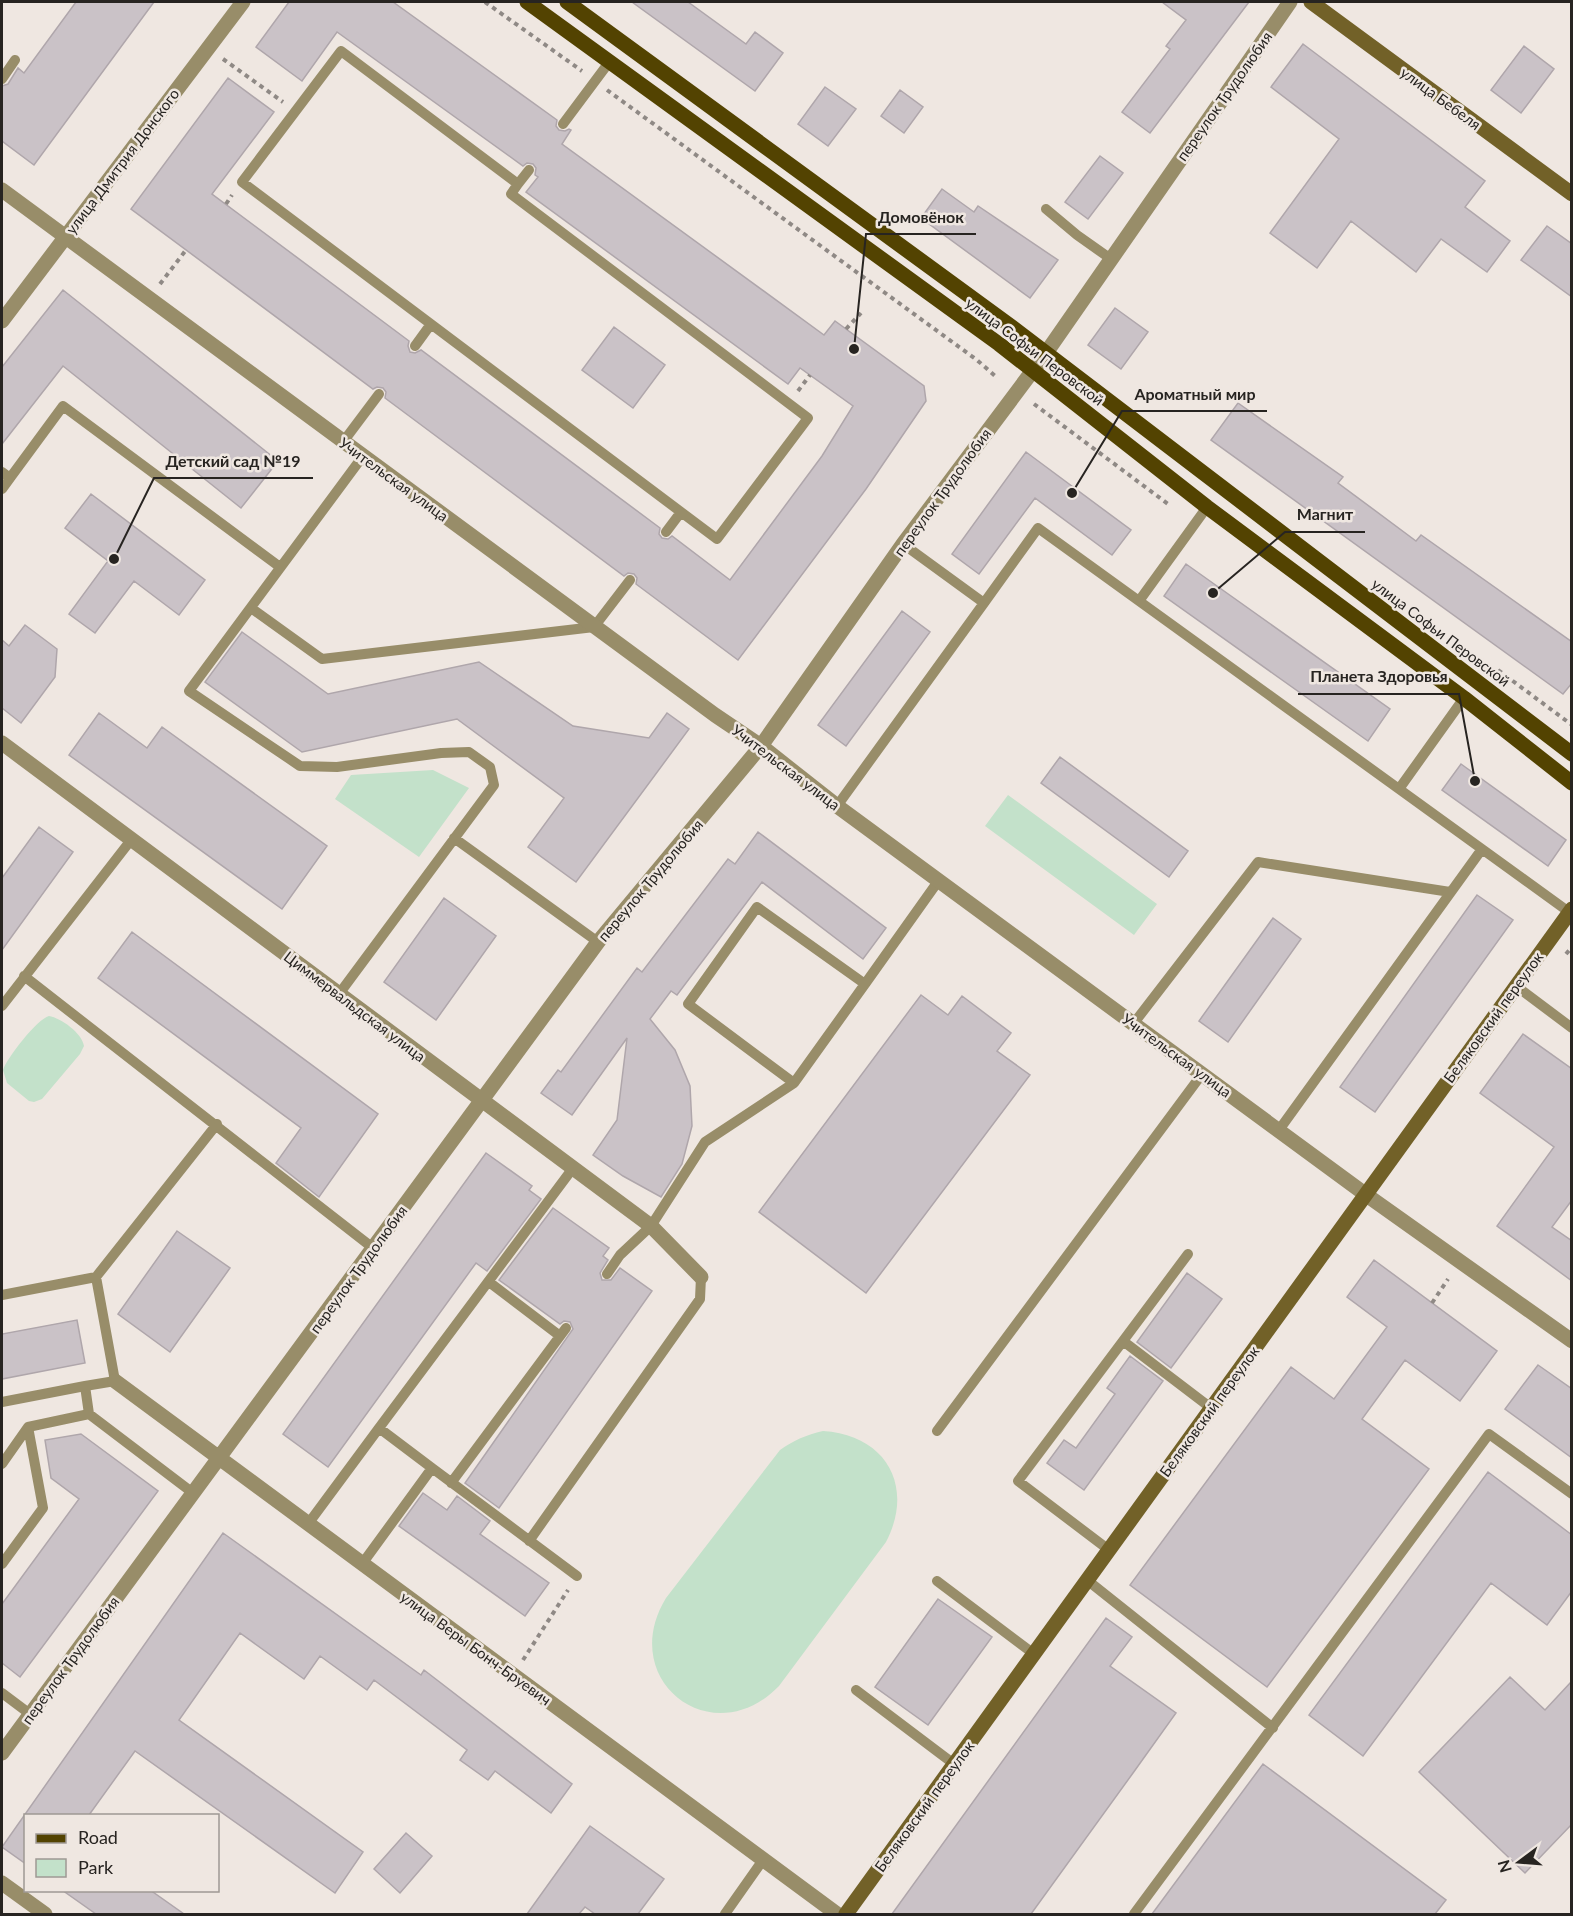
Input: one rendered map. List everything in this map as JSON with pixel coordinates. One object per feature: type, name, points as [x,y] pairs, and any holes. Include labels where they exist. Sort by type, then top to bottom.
[{"type":"main road","name":"улица Софьи Перовской","points":[[527,2],[1033,371],[1207,507],[1464,698],[1572,783]]},
{"type":"main road","name":"улица Софьи Перовской","points":[[567,2],[1046,353],[1572,754]]},
{"type":"street","name":"улица Дмитрия Донского","points":[[2,321],[243,2]]},
{"type":"street","name":"переулок Трудолюбия","points":[[2,1754],[598,942],[761,746],[903,544],[1046,353],[1290,2]]},
{"type":"street","name":"улица Бебеля","points":[[1311,2],[1572,194]]},
{"type":"street","name":"Учительская улица","points":[[2,190],[594,627],[761,746],[837,806],[1365,1194],[1572,1341]]},
{"type":"street","name":"Циммервальдская улица","points":[[2,743],[651,1226],[701,1277]]},
{"type":"street","name":"Беляковский переулок","points":[[846,1914],[1570,910]]},
{"type":"street","name":"улица Веры Бонч-Бруевич","points":[[115,1381],[837,1914]]},
{"type":"street","points":[[2,1883],[45,1914]]},
{"type":"lane","points":[[518,184],[341,51],[242,182],[717,539],[808,418],[511,194],[529,170]]},
{"type":"lane","points":[[2,79],[15,60]]},
{"type":"lane","points":[[563,124],[610,61]]},
{"type":"lane","points":[[1046,209],[1111,259]]},
{"type":"lane","points":[[415,346],[431,324]]},
{"type":"lane","points":[[343,442],[379,393]]},
{"type":"lane","points":[[2,489],[6,475],[63,405],[280,567]]},
{"type":"lane","points":[[339,994],[494,785],[490,767],[469,752],[441,753],[337,767],[300,766],[189,691],[363,456]]},
{"type":"lane","points":[[1139,601],[1207,507]]},
{"type":"lane","points":[[666,532],[681,512]]},
{"type":"lane","points":[[837,806],[1038,528],[1570,910]]},
{"type":"lane","points":[[903,544],[984,603]]},
{"type":"lane","points":[[251,608],[322,659],[594,627],[630,580]]},
{"type":"lane","points":[[1399,789],[1464,698]]},
{"type":"lane","points":[[454,838],[598,942]]},
{"type":"lane","points":[[2,1006],[131,840]]},
{"type":"lane","points":[[1279,1130],[1482,849]]},
{"type":"lane","points":[[1134,1023],[1258,862],[1450,892]]},
{"type":"lane","points":[[607,1274],[620,1256],[651,1226],[705,1142],[795,1083],[939,880]]},
{"type":"lane","points":[[795,1083],[688,1004],[757,907],[865,984]]},
{"type":"lane","points":[[24,976],[374,1248]]},
{"type":"lane","points":[[1516,986],[1572,1028]]},
{"type":"lane","points":[[937,1431],[1202,1074]]},
{"type":"lane","points":[[2,1295],[96,1277],[217,1124]]},
{"type":"lane","points":[[308,1524],[573,1168]]},
{"type":"lane","points":[[1109,1550],[1018,1480],[1188,1254]]},
{"type":"lane","points":[[2,1402],[115,1381],[96,1277]]},
{"type":"lane","points":[[529,1541],[700,1299],[701,1277]]},
{"type":"lane","points":[[451,1483],[563,1332],[489,1282]]},
{"type":"lane","points":[[1123,1341],[1211,1408]]},
{"type":"lane","points":[[85,1386],[89,1414],[193,1493]]},
{"type":"lane","points":[[2,1464],[28,1427],[89,1414]]},
{"type":"lane","points":[[2,1564],[43,1508],[28,1427]]},
{"type":"lane","points":[[379,1428],[577,1576]]},
{"type":"lane","points":[[1134,1914],[1274,1728],[1489,1434],[1572,1494]]},
{"type":"lane","points":[[362,1564],[432,1468]]},
{"type":"lane","points":[[1087,1580],[1274,1728]]},
{"type":"lane","points":[[937,1581],[1034,1654]]},
{"type":"lane","points":[[856,1690],[954,1764]]},
{"type":"lane","points":[[2,1693],[30,1714]]},
{"type":"lane","points":[[725,1914],[763,1860]]},
{"type":"path","points":[[485,2],[977,360],[995,376]]},
{"type":"path","points":[[208,48],[296,111]]},
{"type":"path","points":[[148,298],[186,250]]},
{"type":"path","points":[[846,328],[861,313]]},
{"type":"path","points":[[1432,1303],[1448,1279]]},
{"type":"path","points":[[513,1675],[577,1576]]},
{"type":"green space","points":[[433,770],[469,788],[419,857],[335,799],[351,775]]},
{"type":"green space","points":[[1008,795],[1157,904],[1134,935],[985,826]]},
{"type":"green space","points":[[49,1016],[70,1027],[79,1036],[84,1046],[80,1054],[42,1099],[29,1101],[7,1083],[3,1070],[23,1040],[37,1024]]},
{"type":"green space","points":[[823,1431],[845,1435],[864,1442],[878,1453],[889,1467],[895,1483],[897,1502],[894,1521],[886,1542],[779,1686],[753,1705],[726,1713],[701,1710],[679,1699],[662,1680],[653,1656],[654,1628],[666,1598],[780,1450],[800,1438]]},
{"type":"building","points":[[76,2],[154,2],[34,165],[2,141],[2,86],[8,84],[18,68],[24,73]]},
{"type":"building","points":[[289,2],[393,2],[557,120],[556,126],[559,130],[571,130],[562,144],[824,335],[835,321],[924,386],[926,401],[866,489],[738,660],[636,584],[637,578],[634,574],[628,573],[624,576],[385,398],[386,392],[383,388],[373,389],[131,209],[228,78],[274,112],[212,194],[409,341],[410,352],[415,353],[421,350],[660,528],[659,534],[662,538],[668,539],[672,536],[730,580],[822,456],[853,406],[800,368],[788,384],[526,192],[538,177],[535,175],[536,168],[533,164],[527,163],[523,166],[337,32],[302,81],[256,47]]},
{"type":"building","points":[[632,2],[688,2],[746,44],[755,32],[783,53],[755,91]]},
{"type":"building","points":[[1162,2],[1249,2],[1150,133],[1122,112],[1170,49],[1166,46],[1186,20]]},
{"type":"building","points":[[1303,44],[1485,181],[1465,207],[1510,241],[1487,272],[1441,239],[1416,272],[1351,221],[1317,268],[1270,233],[1339,139],[1271,87]]},
{"type":"building","points":[[1524,46],[1554,69],[1521,113],[1491,90]]},
{"type":"building","points":[[825,87],[856,109],[828,146],[798,124]]},
{"type":"building","points":[[900,90],[923,107],[904,133],[881,116]]},
{"type":"building","points":[[1100,156],[1123,173],[1088,219],[1065,202]]},
{"type":"building","points":[[942,189],[974,212],[978,206],[1058,260],[1030,298],[921,218]]},
{"type":"building","points":[[1547,226],[1572,244],[1572,297],[1521,260]]},
{"type":"building","points":[[63,290],[278,461],[241,508],[63,366],[2,444],[2,367]]},
{"type":"building","points":[[1115,308],[1148,332],[1121,369],[1088,345]]},
{"type":"building","points":[[614,327],[665,365],[633,408],[582,370]]},
{"type":"building","points":[[1238,403],[1343,477],[1338,483],[1416,541],[1421,535],[1572,642],[1572,683],[1563,694],[1211,440]]},
{"type":"building","points":[[1026,452],[1131,530],[1112,555],[1035,498],[979,574],[952,554]]},
{"type":"building","points":[[91,494],[205,580],[179,615],[134,581],[95,633],[69,614],[108,561],[65,528]]},
{"type":"building","points":[[1186,564],[1390,709],[1368,741],[1164,596]]},
{"type":"building","points":[[902,611],[930,632],[846,746],[818,725]]},
{"type":"building","points":[[25,625],[57,649],[55,677],[21,723],[2,708],[2,640],[9,646]]},
{"type":"building","points":[[242,632],[328,694],[479,662],[573,726],[649,738],[667,713],[689,729],[576,882],[528,847],[564,798],[457,719],[302,752],[205,682]]},
{"type":"building","points":[[99,713],[147,748],[162,727],[327,846],[282,909],[69,755]]},
{"type":"building","points":[[1060,757],[1188,851],[1169,877],[1041,783]]},
{"type":"building","points":[[1461,764],[1566,840],[1548,866],[1442,790]]},
{"type":"building","points":[[39,827],[73,852],[2,950],[2,878]]},
{"type":"building","points":[[758,832],[886,928],[863,959],[762,882],[677,995],[671,991],[650,1019],[675,1050],[690,1086],[692,1126],[682,1164],[661,1197],[623,1176],[593,1155],[617,1120],[627,1038],[572,1115],[541,1093],[558,1070],[561,1072],[637,968],[642,972],[728,859],[735,864]]},
{"type":"building","points":[[1477,895],[1513,920],[1375,1112],[1340,1087]]},
{"type":"building","points":[[444,898],[496,936],[436,1020],[384,982]]},
{"type":"building","points":[[1273,918],[1301,939],[1228,1042],[1199,1021]]},
{"type":"building","points":[[132,932],[378,1114],[319,1197],[276,1163],[301,1128],[98,978]]},
{"type":"building","points":[[921,995],[948,1015],[962,996],[1011,1033],[997,1051],[1030,1075],[866,1293],[759,1212]]},
{"type":"building","points":[[1523,1034],[1572,1069],[1572,1200],[1552,1227],[1572,1241],[1572,1281],[1497,1226],[1554,1147],[1480,1093]]},
{"type":"building","points":[[486,1153],[532,1186],[529,1190],[541,1199],[487,1271],[476,1263],[328,1467],[283,1434]]},
{"type":"building","points":[[553,1208],[609,1248],[603,1256],[608,1260],[600,1273],[602,1280],[611,1280],[620,1268],[652,1291],[499,1508],[465,1483],[573,1329],[570,1322],[564,1321],[560,1324],[499,1280]]},
{"type":"building","points":[[177,1231],[230,1268],[170,1352],[118,1314]]},
{"type":"building","points":[[1374,1260],[1497,1351],[1460,1401],[1405,1360],[1362,1419],[1429,1469],[1267,1687],[1130,1585],[1291,1367],[1334,1399],[1387,1327],[1347,1297]]},
{"type":"building","points":[[1187,1273],[1222,1299],[1171,1368],[1137,1342]]},
{"type":"building","points":[[77,1320],[85,1363],[2,1379],[2,1334]]},
{"type":"building","points":[[1130,1356],[1163,1381],[1084,1490],[1047,1463],[1064,1440],[1076,1448],[1115,1394],[1107,1388]]},
{"type":"building","points":[[1538,1365],[1572,1389],[1572,1458],[1505,1409]]},
{"type":"building","points":[[81,1434],[158,1491],[20,1677],[2,1663],[2,1604],[79,1499],[51,1478],[45,1440]]},
{"type":"building","points":[[1488,1472],[1572,1535],[1572,1591],[1547,1625],[1491,1583],[1363,1756],[1309,1715]]},
{"type":"building","points":[[423,1493],[447,1510],[457,1496],[490,1521],[480,1534],[549,1583],[525,1616],[399,1526]]},
{"type":"building","points":[[223,1533],[421,1675],[424,1670],[572,1784],[551,1813],[495,1771],[488,1780],[460,1760],[467,1750],[374,1680],[367,1690],[320,1656],[304,1679],[240,1633],[179,1720],[363,1852],[335,1893],[135,1751],[90,1814],[25,1814]]},
{"type":"building","points":[[938,1599],[992,1637],[928,1725],[875,1687]]},
{"type":"building","points":[[1106,1618],[1132,1637],[1110,1666],[1176,1713],[1133,1773],[1031,1914],[892,1914]]},
{"type":"building","points":[[1510,1677],[1545,1710],[1572,1681],[1572,1824],[1525,1873],[1419,1772]]},
{"type":"building","points":[[1263,1764],[1446,1900],[1435,1914],[1152,1914]]},
{"type":"building","points":[[24,1816],[24,1863],[2,1847]]},
{"type":"building","points":[[590,1826],[664,1879],[638,1914],[595,1914],[585,1907],[579,1914],[527,1914]]},
{"type":"building","points":[[406,1833],[432,1856],[400,1893],[374,1869]]},
{"type":"building","points":[[65,1892],[153,1892],[184,1914],[96,1914]]},
{"type":"place","name":"Домовёнок","points":[[854,349]]},
{"type":"place","name":"Ароматный мир","points":[[1072,493]]},
{"type":"place","name":"Детский сад №19","points":[[114,559]]},
{"type":"place","name":"Магнит","points":[[1213,593]]},
{"type":"place","name":"Планета Здоровья","points":[[1475,781]]}]
